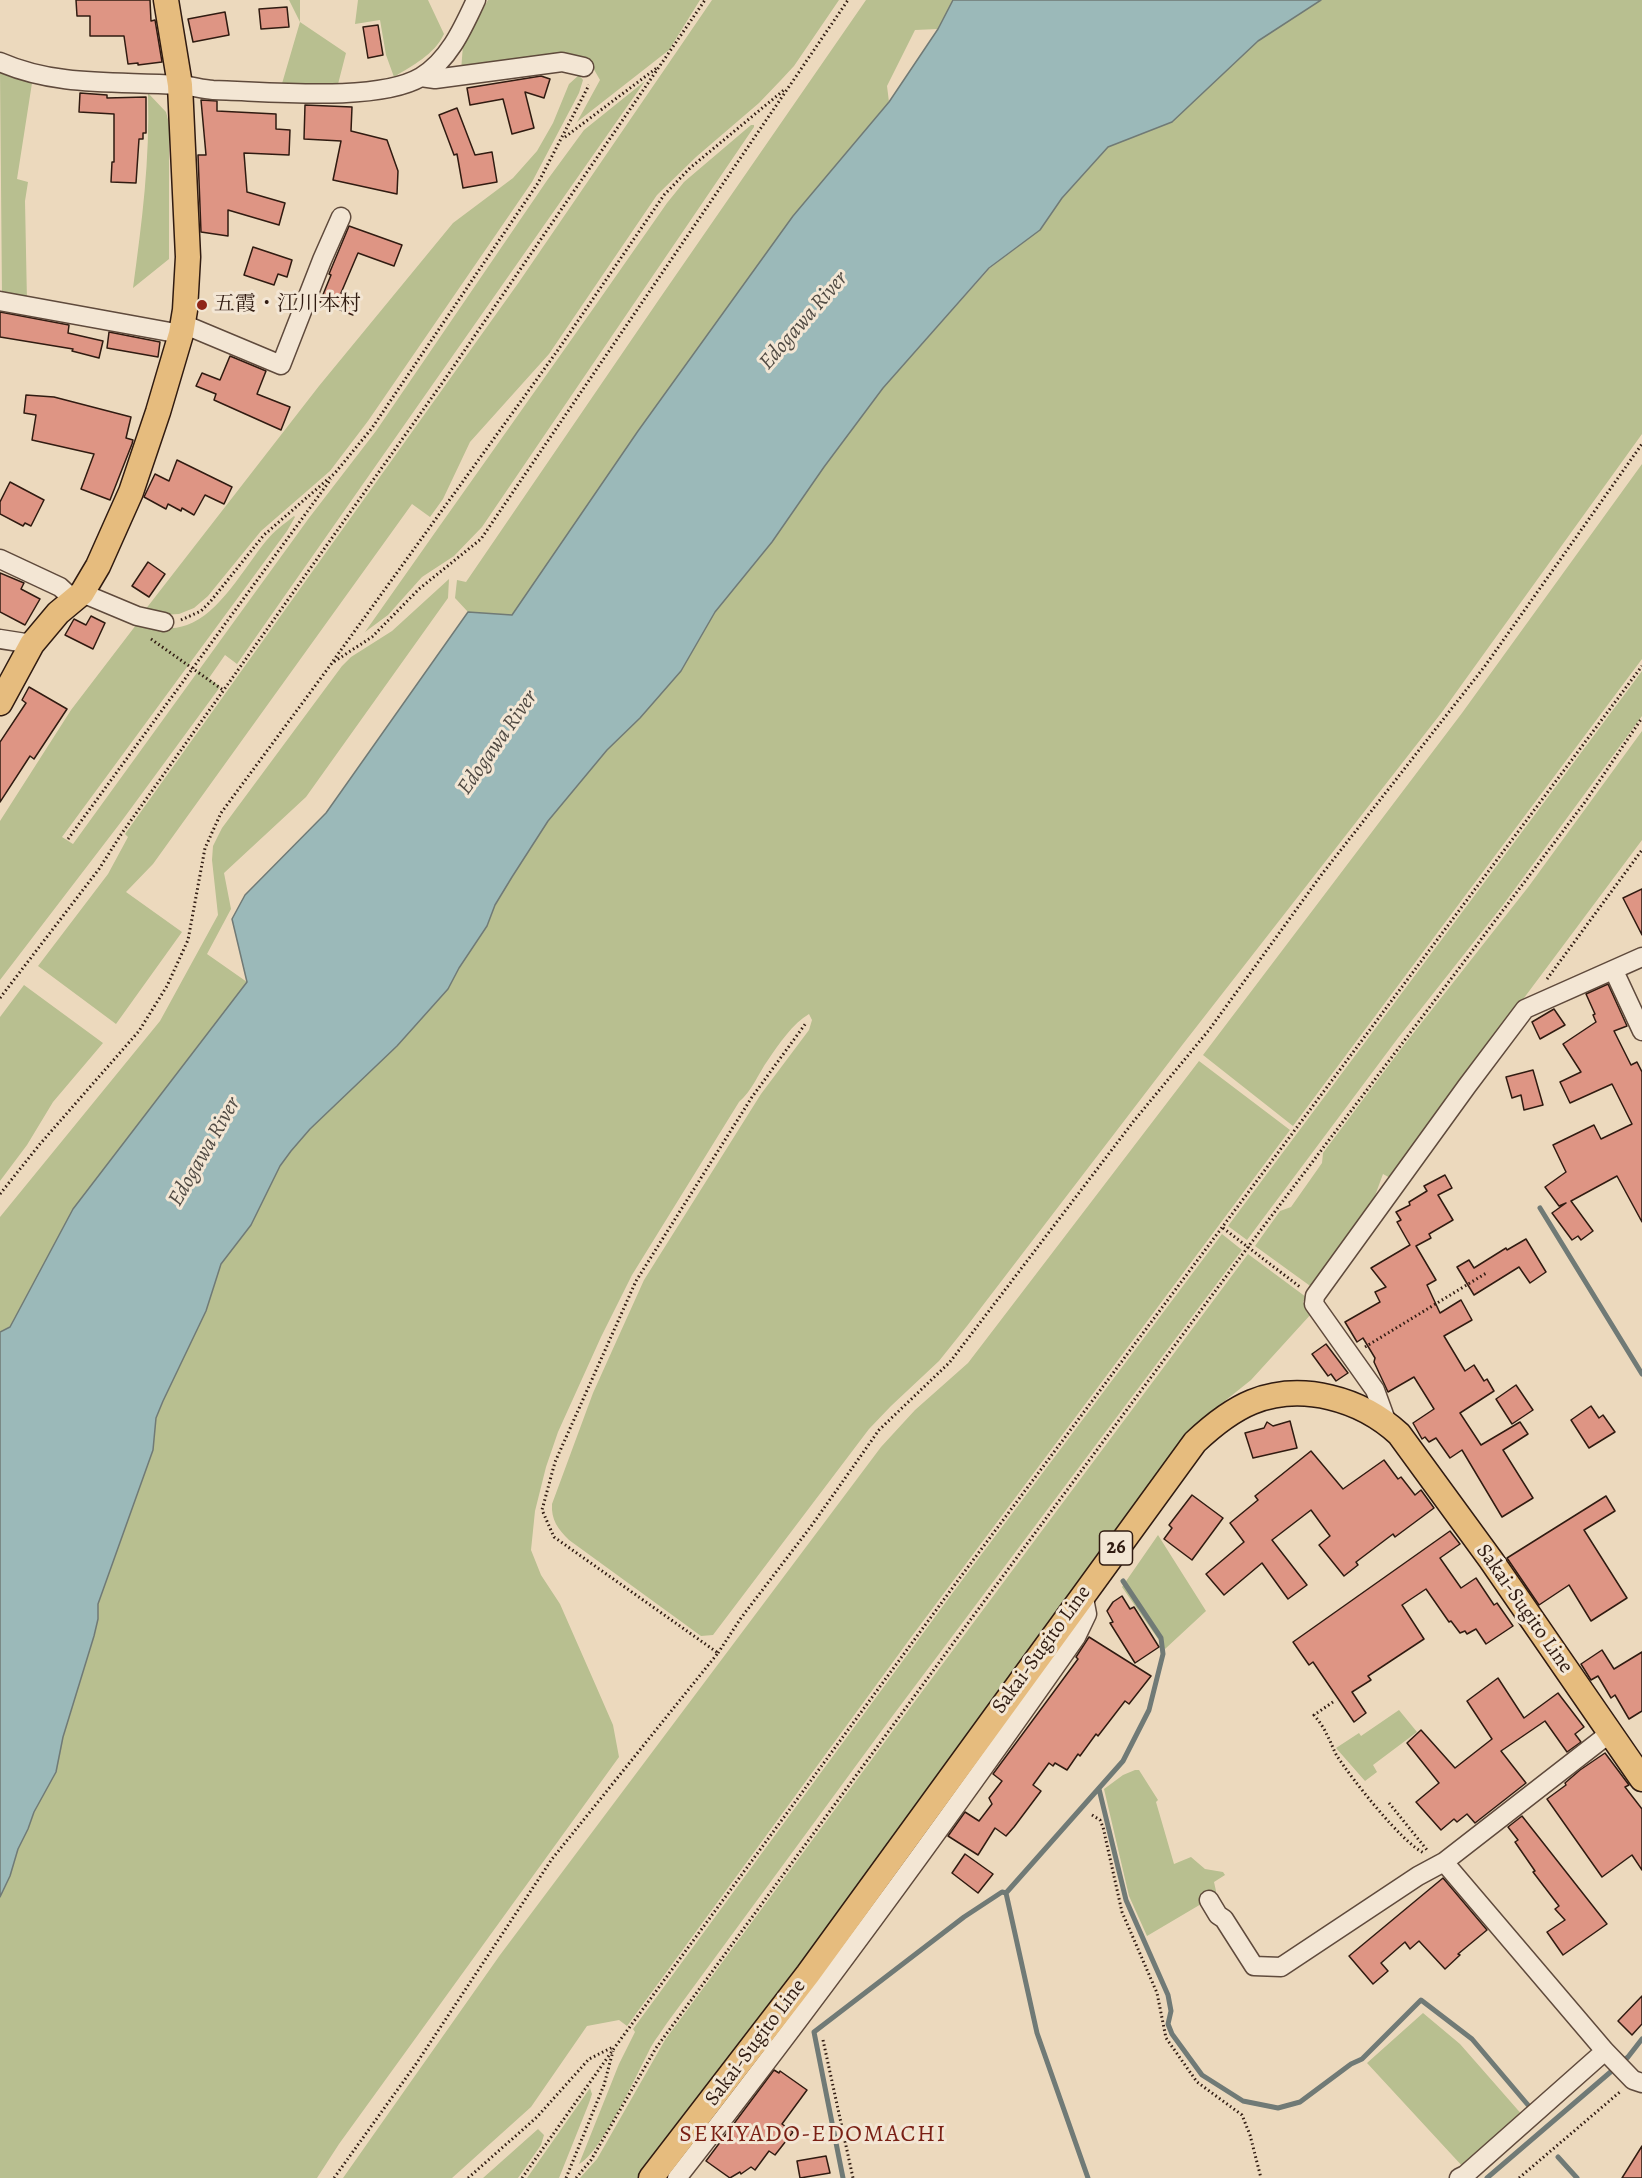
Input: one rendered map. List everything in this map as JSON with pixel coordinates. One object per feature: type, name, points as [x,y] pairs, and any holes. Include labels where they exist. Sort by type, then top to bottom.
[{"type":"main road","points":[[0,703],[32,644],[58,613],[78,596],[98,566],[131,492],[158,412],[182,329],[188,257],[180,85],[166,0]]},
{"type":"main road","name":"Sakai-Sugito Line","points":[[651,2178],[808,1974],[1195,1442],[1234,1411],[1251,1402],[1275,1395],[1299,1393],[1316,1395],[1351,1404],[1387,1423],[1415,1454],[1642,1779]]},
{"type":"street","points":[[0,62],[43,77],[83,82],[180,85],[196,89],[337,93],[389,88],[421,77],[451,48],[476,0]]},
{"type":"street","points":[[421,77],[435,79],[562,62],[584,67]]},
{"type":"street","points":[[0,301],[182,329],[281,365],[322,260],[342,217]]},
{"type":"street","points":[[0,559],[78,596],[159,621]]},
{"type":"street","points":[[0,639],[32,644]]},
{"type":"street","points":[[1387,1423],[1375,1390],[1314,1304],[1315,1296],[1525,1010],[1642,957]]},
{"type":"street","points":[[1614,971],[1642,1031]]},
{"type":"street","points":[[677,2178],[821,1992],[979,1776],[1076,1637],[1088,1614],[1083,1593]]},
{"type":"street","points":[[1209,1900],[1254,1966],[1281,1967],[1418,1876],[1610,1733]]},
{"type":"street","points":[[1439,1860],[1607,2053],[1634,2079]]},
{"type":"street","points":[[1459,2178],[1607,2053]]},
{"type":"path","points":[[0,998],[99,869],[129,823],[445,379],[705,0]]},
{"type":"path","points":[[332,663],[372,637],[419,589],[481,539],[848,0]]},
{"type":"path","points":[[563,138],[578,129],[644,76],[661,66]]},
{"type":"path","points":[[69,839],[335,473],[372,428],[538,183],[590,82],[590,75],[584,67]]},
{"type":"path","points":[[0,1194],[40,1144],[139,1031],[167,986],[188,940],[205,848],[221,813],[558,350],[664,195],[690,168],[788,87]]},
{"type":"path","points":[[334,2178],[416,2064],[552,1859],[718,1653],[741,1618],[812,1525],[879,1430],[950,1362],[1133,1122],[1209,1030],[1322,874],[1485,666],[1642,444]]},
{"type":"path","points":[[223,690],[151,639],[159,621],[187,619],[201,611],[264,535],[335,473]]},
{"type":"path","points":[[522,2178],[615,2047],[966,1570],[1642,666]]},
{"type":"path","points":[[576,2178],[591,2160],[656,2048],[1248,1247],[1586,802],[1642,718]]},
{"type":"path","points":[[1545,981],[1642,850]]},
{"type":"path","points":[[718,1653],[554,1537],[542,1510],[555,1462],[636,1281],[752,1096],[806,1023]]},
{"type":"path","points":[[1222,1228],[1300,1287]]},
{"type":"path","points":[[1351,1356],[1488,1272]]},
{"type":"path","points":[[1333,1702],[1314,1715],[1327,1734],[1335,1754],[1355,1782],[1415,1849],[1439,1860]]},
{"type":"path","points":[[1389,1803],[1439,1860]]},
{"type":"path","points":[[1092,1815],[1100,1820],[1103,1827],[1122,1912],[1157,1993],[1166,2038],[1197,2082],[1242,2115],[1250,2135],[1261,2178]]},
{"type":"path","points":[[823,2040],[853,2178]]},
{"type":"path","points":[[468,2178],[537,2117],[589,2059],[615,2047]]},
{"type":"path","points":[[566,2178],[604,2085],[615,2047]]},
{"type":"path","points":[[1519,2178],[1634,2079]]},
{"type":"green space","points":[[289,0],[300,0],[300,22]]},
{"type":"green space","points":[[358,0],[428,0],[444,34],[429,54],[394,77],[386,55],[380,20],[355,24]]},
{"type":"green space","points":[[488,0],[700,0],[669,50],[577,122],[600,80],[588,59],[583,56],[547,57],[461,71],[463,45]]},
{"type":"green space","points":[[712,0],[839,0],[794,66],[781,80],[759,103],[696,157],[657,195],[549,354],[470,442],[443,499],[430,517],[412,504],[153,864],[126,892],[182,932],[116,1024],[38,966],[108,874],[128,837],[125,834],[519,282]]},
{"type":"green space","points":[[866,0],[953,0],[938,29],[915,30],[887,86],[889,102],[793,216],[512,616],[468,612],[455,598],[457,580],[466,582]]},
{"type":"green space","points":[[1321,0],[1642,0],[1642,434],[1442,712],[967,1326],[939,1361],[869,1429],[713,1635],[701,1636],[569,1540],[556,1524],[552,1504],[593,1393],[644,1280],[761,1094],[809,1030],[812,1020],[809,1014],[792,1028],[782,1041],[739,1102],[632,1275],[558,1432],[535,1511],[531,1550],[541,1575],[560,1604],[613,1725],[619,1757],[339,2144],[317,2178],[0,2178],[0,1897],[34,1812],[56,1772],[63,1737],[94,1636],[98,1619],[98,1604],[153,1450],[156,1418],[206,1311],[221,1264],[251,1225],[280,1166],[310,1129],[397,1046],[448,989],[487,926],[495,905],[548,821],[607,750],[640,718],[681,671],[715,612],[772,542],[883,388],[990,268],[1040,230],[1062,198],[1108,147],[1172,122],[1258,41]]},
{"type":"green space","points":[[300,22],[346,53],[337,88],[281,87]]},
{"type":"green space","points":[[0,70],[32,83],[17,179],[28,182],[25,201],[27,302],[2,298]]},
{"type":"green space","points":[[579,75],[583,80],[579,93],[532,182],[368,421],[330,471],[261,531],[208,596],[194,608],[179,614],[162,615],[145,610],[319,386],[453,223],[513,178],[537,151],[553,123],[569,84]]},
{"type":"green space","points":[[645,81],[237,664],[225,655],[209,678],[220,687],[121,822],[0,980],[0,821],[71,710],[136,625],[175,628],[199,619],[231,589],[269,537],[295,517],[62,837],[73,844],[309,518],[376,431],[584,130]]},
{"type":"green space","points":[[148,93],[166,112],[169,123],[169,259],[133,288],[147,167]]},
{"type":"green space","points":[[751,125],[754,127],[482,527],[454,556],[422,577],[388,615],[365,632],[667,203],[684,182]]},
{"type":"green space","points":[[1642,464],[1642,659],[1293,1126],[1203,1055],[1462,713]]},
{"type":"green space","points":[[449,579],[448,598],[306,797],[224,873],[231,909],[207,954],[247,982],[73,1209],[10,1327],[0,1332],[0,1217],[160,1021],[218,915],[212,860],[213,846],[222,828],[342,666],[351,657],[392,631]]},
{"type":"green space","points":[[1642,671],[1642,716],[1503,905],[1398,1038],[1247,1240],[1228,1226]]},
{"type":"green space","points":[[1642,731],[1642,840],[1392,1179],[1383,1174],[1369,1212],[1313,1288],[1255,1246],[1280,1211],[1291,1207],[1322,1163],[1323,1153],[1529,886]]},
{"type":"green space","points":[[24,985],[103,1043],[53,1102],[27,1145],[0,1181],[0,1017]]},
{"type":"green space","points":[[1199,1061],[1290,1130],[912,1636],[627,2026],[619,2020],[587,2026],[531,2107],[452,2178],[343,2178],[500,1955],[881,1447],[915,1410],[968,1363]]},
{"type":"green space","points":[[1222,1234],[1242,1250],[888,1722],[667,2023],[651,2047],[608,2129],[588,2157],[579,2164],[619,2064],[635,2032],[633,2029],[954,1591]]},
{"type":"green space","points":[[1248,1254],[1306,1297],[1303,1302],[1312,1313],[1251,1380],[1196,1424],[1180,1443],[781,1993],[640,2178],[580,2178],[597,2159],[665,2040]]},
{"type":"green space","points":[[1158,1535],[1206,1611],[1165,1649],[1122,1587]]},
{"type":"green space","points":[[1399,1710],[1417,1732],[1373,1765],[1377,1772],[1365,1781],[1336,1748],[1359,1733],[1361,1736]]},
{"type":"green space","points":[[1139,1770],[1158,1800],[1156,1802],[1174,1864],[1191,1857],[1205,1869],[1223,1872],[1225,1875],[1214,1882],[1216,1891],[1213,1897],[1147,1936],[1129,1896],[1104,1789],[1123,1775]]},
{"type":"green space","points":[[1423,2013],[1460,2044],[1524,2117],[1464,2168],[1367,2063]]},
{"type":"green space","points":[[590,2088],[592,2094],[589,2103],[559,2178],[527,2178]]},
{"type":"green space","points":[[538,2129],[544,2135],[541,2145],[518,2178],[483,2178]]},
{"type":"water","name":"Edogawa River","points":[[953,0],[1321,0],[1258,41],[1172,122],[1108,147],[1062,198],[1040,230],[989,268],[883,388],[772,542],[715,612],[681,671],[640,718],[607,750],[548,821],[495,905],[487,926],[448,989],[397,1046],[310,1129],[280,1166],[251,1225],[221,1264],[206,1311],[156,1418],[153,1450],[98,1604],[98,1619],[94,1636],[63,1737],[56,1772],[34,1812],[0,1897],[0,1332],[10,1327],[73,1209],[247,982],[232,919],[245,895],[326,813],[468,612],[512,615],[638,431],[793,216],[889,102],[938,29]]},
{"type":"building","points":[[76,0],[150,0],[151,21],[155,20],[162,62],[128,64],[124,36],[90,36],[90,16],[77,16]]},
{"type":"building","points":[[287,7],[289,27],[261,29],[259,9]]},
{"type":"building","points":[[225,12],[229,35],[193,42],[188,19]]},
{"type":"building","points":[[378,25],[383,55],[368,58],[363,27]]},
{"type":"building","points":[[541,76],[550,79],[544,98],[525,92],[534,128],[512,134],[503,99],[470,105],[467,88]]},
{"type":"building","points":[[80,93],[107,95],[107,98],[146,97],[146,133],[143,133],[143,139],[139,139],[136,183],[111,182],[112,162],[114,162],[114,114],[79,112]]},
{"type":"building","points":[[201,100],[217,101],[217,111],[276,114],[276,129],[290,130],[289,155],[244,153],[247,192],[285,203],[279,225],[228,210],[228,236],[201,232],[198,155],[206,155]]},
{"type":"building","points":[[305,105],[352,107],[351,131],[387,140],[398,171],[397,194],[333,180],[341,141],[304,139]]},
{"type":"building","points":[[457,108],[475,155],[492,152],[497,182],[463,188],[457,154],[454,155],[439,115]]},
{"type":"building","points":[[349,226],[402,245],[394,266],[358,253],[341,293],[359,300],[353,315],[320,302]]},
{"type":"building","points":[[253,247],[292,260],[287,277],[278,274],[274,285],[244,275]]},
{"type":"building","points":[[0,312],[69,325],[68,333],[103,341],[99,358],[72,351],[73,349],[0,337]]},
{"type":"building","points":[[109,332],[160,342],[158,357],[107,348]]},
{"type":"building","points":[[230,356],[266,371],[257,394],[290,407],[281,430],[214,400],[216,394],[196,386],[202,373],[220,380]]},
{"type":"building","points":[[26,395],[54,397],[131,417],[126,438],[133,440],[132,444],[110,500],[81,489],[94,454],[32,440],[36,415],[24,413]]},
{"type":"building","points":[[177,460],[232,487],[224,504],[205,495],[194,515],[168,504],[166,509],[144,497],[155,474],[169,481]]},
{"type":"building","points":[[10,482],[44,500],[31,526],[25,523],[23,526],[0,514],[0,502]]},
{"type":"building","points":[[148,562],[165,574],[149,597],[132,586]]},
{"type":"building","points":[[0,573],[24,583],[21,589],[40,599],[25,625],[0,612]]},
{"type":"building","points":[[91,616],[105,623],[93,649],[65,635],[74,619],[86,625]]},
{"type":"building","points":[[29,687],[67,709],[34,759],[30,756],[0,802],[0,742],[26,703],[22,700]]},
{"type":"building","points":[[1642,889],[1642,935],[1623,898]]},
{"type":"building","points":[[1608,984],[1627,1026],[1614,1031],[1631,1065],[1637,1062],[1642,1072],[1642,1222],[1617,1176],[1571,1201],[1593,1231],[1581,1240],[1578,1236],[1572,1240],[1552,1213],[1566,1203],[1559,1206],[1545,1187],[1566,1172],[1553,1145],[1594,1125],[1601,1139],[1632,1124],[1612,1084],[1570,1103],[1560,1082],[1581,1072],[1563,1044],[1596,1022],[1586,994]]},
{"type":"building","points":[[1554,1009],[1565,1025],[1540,1039],[1532,1022]]},
{"type":"building","points":[[1533,1070],[1543,1105],[1524,1110],[1521,1095],[1512,1098],[1506,1077]]},
{"type":"building","points":[[1445,1175],[1452,1188],[1438,1195],[1453,1220],[1429,1234],[1431,1238],[1416,1246],[1436,1280],[1427,1285],[1440,1313],[1461,1300],[1472,1320],[1444,1336],[1465,1371],[1474,1365],[1484,1381],[1487,1379],[1494,1391],[1460,1413],[1481,1445],[1520,1422],[1528,1434],[1503,1450],[1533,1498],[1502,1517],[1462,1450],[1450,1458],[1436,1438],[1429,1442],[1425,1437],[1422,1439],[1413,1423],[1434,1409],[1414,1377],[1388,1392],[1374,1362],[1375,1358],[1363,1338],[1357,1342],[1345,1322],[1380,1302],[1375,1292],[1386,1287],[1371,1268],[1410,1245],[1397,1222],[1401,1220],[1396,1212],[1410,1205],[1409,1202],[1427,1191],[1424,1186]]},
{"type":"building","points":[[1526,1239],[1546,1272],[1530,1283],[1519,1267],[1474,1295],[1457,1267],[1469,1260],[1474,1268],[1506,1248],[1507,1250]]},
{"type":"building","points":[[1326,1344],[1348,1373],[1336,1381],[1331,1374],[1328,1376],[1312,1354]]},
{"type":"building","points":[[1516,1385],[1533,1410],[1512,1424],[1496,1399]]},
{"type":"building","points":[[1591,1406],[1599,1418],[1603,1415],[1615,1432],[1589,1448],[1571,1420]]},
{"type":"building","points":[[1290,1421],[1297,1448],[1253,1458],[1245,1433],[1264,1428],[1267,1422],[1273,1426]]},
{"type":"building","points":[[1311,1451],[1343,1489],[1384,1460],[1398,1479],[1401,1477],[1415,1495],[1421,1490],[1434,1508],[1395,1537],[1393,1534],[1356,1562],[1358,1565],[1344,1576],[1319,1545],[1330,1536],[1311,1510],[1272,1540],[1307,1585],[1288,1599],[1262,1563],[1224,1595],[1206,1574],[1244,1542],[1230,1523],[1258,1500],[1255,1496]]},
{"type":"building","points":[[1192,1495],[1223,1518],[1192,1560],[1164,1539],[1172,1528],[1169,1525]]},
{"type":"building","points":[[1606,1496],[1615,1511],[1584,1530],[1627,1598],[1591,1621],[1569,1585],[1539,1605],[1507,1558]]},
{"type":"building","points":[[1450,1531],[1460,1544],[1440,1558],[1461,1588],[1476,1578],[1494,1605],[1497,1603],[1513,1626],[1486,1644],[1476,1629],[1467,1634],[1465,1631],[1460,1633],[1451,1621],[1449,1622],[1426,1589],[1402,1605],[1424,1639],[1368,1676],[1371,1680],[1352,1692],[1366,1713],[1354,1722],[1313,1662],[1309,1665],[1293,1642]]},
{"type":"building","points":[[1122,1596],[1130,1609],[1134,1607],[1159,1647],[1135,1663],[1110,1623],[1113,1622],[1107,1611],[1113,1602]]},
{"type":"building","points":[[1089,1637],[1151,1676],[1129,1704],[1125,1701],[1098,1736],[1096,1734],[1080,1756],[1078,1754],[1067,1770],[1055,1763],[1053,1766],[1049,1763],[1033,1785],[1041,1791],[1014,1827],[1006,1836],[995,1828],[978,1855],[948,1836],[965,1812],[979,1821],[992,1804],[989,1798],[1002,1781],[993,1774],[1078,1659],[1076,1657]]},
{"type":"building","points":[[1602,1650],[1614,1669],[1642,1652],[1642,1711],[1629,1719],[1615,1695],[1611,1698],[1598,1676],[1591,1680],[1581,1664]]},
{"type":"building","points":[[1498,1678],[1524,1718],[1558,1693],[1584,1727],[1575,1734],[1581,1742],[1567,1752],[1545,1721],[1501,1751],[1526,1783],[1475,1823],[1467,1814],[1457,1822],[1454,1819],[1441,1830],[1416,1802],[1439,1783],[1407,1743],[1421,1730],[1455,1768],[1492,1739],[1467,1701]]},
{"type":"building","points":[[1605,1753],[1629,1785],[1625,1787],[1642,1809],[1642,1870],[1632,1855],[1602,1877],[1547,1799],[1566,1785],[1565,1783],[1580,1770]]},
{"type":"building","points":[[1522,1816],[1607,1924],[1563,1955],[1547,1932],[1565,1920],[1555,1909],[1559,1906],[1533,1872],[1535,1871],[1515,1842],[1518,1840],[1508,1827]]},
{"type":"building","points":[[965,1854],[993,1874],[978,1893],[952,1873]]},
{"type":"building","points":[[1443,1878],[1487,1930],[1458,1954],[1460,1955],[1445,1969],[1419,1941],[1410,1949],[1405,1942],[1381,1963],[1388,1971],[1373,1984],[1349,1956]]},
{"type":"building","points":[[1642,1996],[1642,2024],[1632,2035],[1618,2021]]},
{"type":"building","points":[[774,2070],[779,2073],[780,2071],[807,2090],[782,2124],[793,2132],[775,2155],[769,2151],[755,2170],[751,2167],[730,2178],[706,2161]]},
{"type":"building","points":[[1642,2146],[1642,2178],[1622,2178]]},
{"type":"building","points":[[826,2156],[830,2173],[800,2178],[797,2161]]},
{"type":"waterway","points":[[1540,1208],[1642,1374]]},
{"type":"waterway","points":[[1088,2178],[1037,2033],[1006,1893],[1123,1761],[1149,1710],[1163,1654],[1161,1638],[1123,1581]]},
{"type":"waterway","points":[[1099,1789],[1126,1900],[1168,1995],[1171,2011],[1168,2024],[1172,2034],[1202,2075],[1243,2101],[1278,2108],[1300,2102],[1351,2064],[1362,2059],[1421,2000],[1472,2039],[1528,2105]]},
{"type":"waterway","points":[[843,2178],[814,2032],[964,1917],[1002,1892],[1006,1893]]},
{"type":"waterway","points":[[1487,2178],[1628,2057],[1642,2039]]},
{"type":"waterway","points":[[1558,2157],[1577,2178]]},
{"type":"place","name":"五霞・江川本村","points":[[202,305]]},
{"type":"district","name":"SEKIYADO-EDOMACHI","points":[[813,2135]]}]
